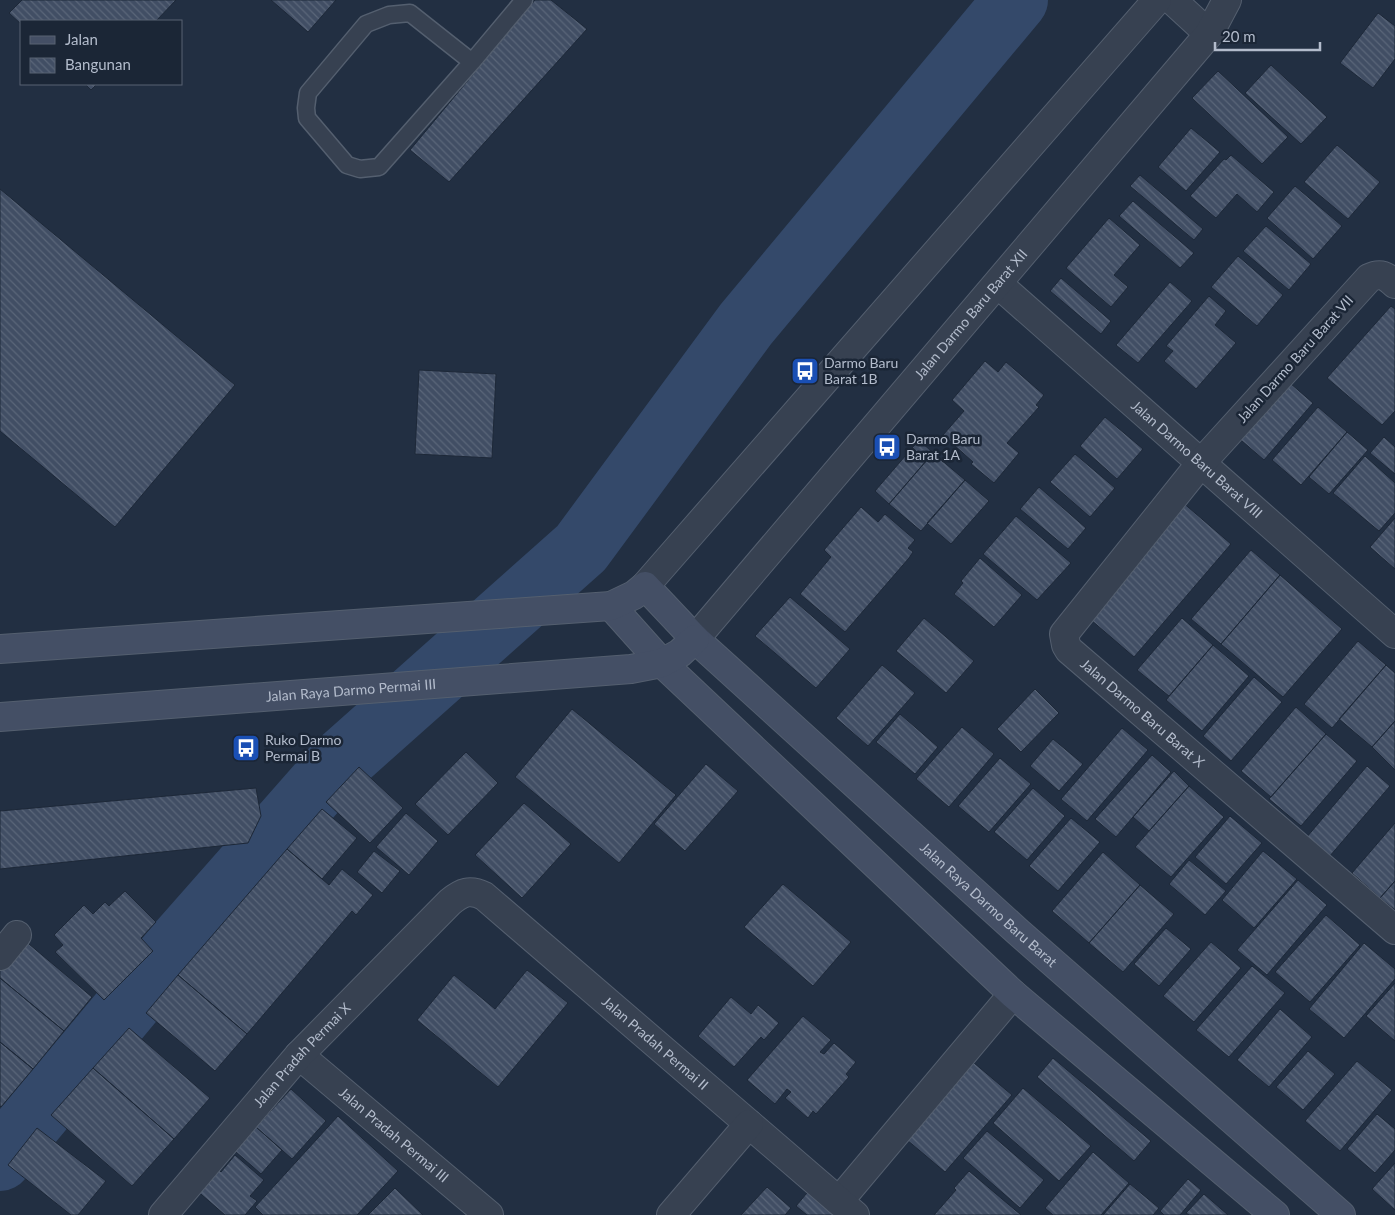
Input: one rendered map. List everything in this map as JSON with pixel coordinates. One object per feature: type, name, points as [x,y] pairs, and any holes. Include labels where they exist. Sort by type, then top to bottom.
[{"type":"main road","points":[[0,649],[610,606],[634,595],[645,586]]},
{"type":"main road","name":"Jalan Raya Darmo Baru Barat","points":[[645,586],[695,639],[1016,931],[1341,1215]]},
{"type":"main road","points":[[610,606],[662,663],[1014,994],[1275,1215]]},
{"type":"main road","name":"Jalan Raya Darmo Permai III","points":[[0,717],[630,669],[662,663],[680,653],[695,639]]},
{"type":"street","points":[[645,586],[1157,0]]},
{"type":"street","points":[[1172,0],[1209,34]]},
{"type":"street","name":"Jalan Darmo Baru Barat XII","points":[[695,639],[1209,34],[1227,0]]},
{"type":"street","name":"Jalan Darmo Baru Barat VII","points":[[1201,463],[1369,278],[1382,274],[1395,284]]},
{"type":"street","name":"Jalan Darmo Baru Barat VIII","points":[[998,284],[1395,634]]},
{"type":"street","name":"Jalan Darmo Baru Barat X","points":[[1201,463],[1064,634],[1066,645],[1395,930]]},
{"type":"street","name":"Jalan Pradah Permai II","points":[[450,902],[459,894],[469,891],[484,896],[847,1208]]},
{"type":"street","name":"Jalan Pradah Permai X","points":[[163,1215],[299,1056],[450,902]]},
{"type":"street","points":[[0,956],[17,935]]},
{"type":"street","points":[[847,1208],[1014,994]]},
{"type":"street","name":"Jalan Pradah Permai III","points":[[299,1056],[489,1215]]},
{"type":"street","points":[[671,1215],[749,1124]]},
{"type":"lane","points":[[472,62],[410,13],[389,15],[366,24],[308,93],[306,108],[308,118],[347,165],[360,169],[379,167],[472,62],[524,0]]},
{"type":"building","points":[[22,0],[176,0],[157,20],[20,20],[20,23],[9,13]]},
{"type":"building","points":[[271,0],[336,0],[308,32]]},
{"type":"building","points":[[535,0],[551,0],[587,29],[449,182],[410,150]]},
{"type":"building","points":[[1378,13],[1395,26],[1395,59],[1373,88],[1340,63]]},
{"type":"building","points":[[1271,65],[1327,117],[1301,144],[1245,93]]},
{"type":"building","points":[[1218,71],[1288,137],[1262,164],[1192,98]]},
{"type":"building","points":[[86,85],[96,85],[91,90]]},
{"type":"building","points":[[1191,128],[1220,152],[1186,191],[1158,167]]},
{"type":"building","points":[[1337,145],[1380,182],[1348,219],[1304,182]]},
{"type":"building","points":[[1231,155],[1274,192],[1257,212],[1237,194],[1216,218],[1190,196],[1224,159],[1226,160]]},
{"type":"building","points":[[1140,175],[1203,229],[1194,240],[1130,186]]},
{"type":"building","points":[[1295,186],[1342,226],[1313,259],[1267,218]]},
{"type":"building","points":[[0,189],[235,385],[115,527],[0,431]]},
{"type":"building","points":[[1133,201],[1194,253],[1180,268],[1119,216]]},
{"type":"building","points":[[1109,218],[1140,245],[1114,275],[1128,287],[1111,307],[1066,268]]},
{"type":"building","points":[[1266,226],[1311,264],[1289,290],[1243,251]]},
{"type":"building","points":[[1238,256],[1283,295],[1257,326],[1211,287]]},
{"type":"building","points":[[1061,278],[1111,321],[1101,334],[1050,291]]},
{"type":"building","points":[[1170,282],[1192,301],[1138,363],[1116,345]]},
{"type":"building","points":[[1209,296],[1226,311],[1215,325],[1236,343],[1196,389],[1164,361],[1173,351],[1166,346]]},
{"type":"building","points":[[1391,306],[1395,309],[1395,411],[1382,425],[1327,378]]},
{"type":"building","points":[[985,361],[998,372],[1006,362],[1044,395],[1036,405],[1039,407],[1007,443],[1019,453],[994,483],[971,464],[973,462],[943,435],[964,411],[952,400]]},
{"type":"building","points":[[419,370],[496,374],[492,458],[415,454]]},
{"type":"building","points":[[1283,377],[1313,403],[1264,460],[1234,434]]},
{"type":"building","points":[[1318,407],[1347,432],[1301,485],[1272,460]]},
{"type":"building","points":[[1105,417],[1143,449],[1117,479],[1080,446]]},
{"type":"building","points":[[1347,432],[1368,450],[1329,494],[1309,477]]},
{"type":"building","points":[[1384,437],[1395,447],[1395,474],[1370,453]]},
{"type":"building","points":[[919,440],[933,453],[889,504],[875,491]]},
{"type":"building","points":[[933,453],[965,480],[921,531],[889,504]]},
{"type":"building","points":[[1075,454],[1115,488],[1090,517],[1050,482]]},
{"type":"building","points":[[1365,456],[1395,483],[1395,513],[1379,531],[1333,493]]},
{"type":"building","points":[[965,480],[989,501],[951,544],[927,523]]},
{"type":"building","points":[[1039,487],[1086,528],[1068,549],[1020,509]]},
{"type":"building","points":[[1181,501],[1231,544],[1134,657],[1083,613]]},
{"type":"building","points":[[861,507],[878,522],[885,514],[915,540],[908,548],[913,552],[909,558],[845,632],[800,594],[831,557],[824,550]]},
{"type":"building","points":[[1016,516],[1071,563],[1037,600],[983,554]]},
{"type":"building","points":[[1395,518],[1395,569],[1370,547]]},
{"type":"building","points":[[1251,550],[1280,575],[1221,644],[1191,619]]},
{"type":"building","points":[[980,558],[1022,595],[994,627],[954,594],[963,583],[961,581]]},
{"type":"building","points":[[1280,575],[1342,629],[1283,697],[1221,644]]},
{"type":"building","points":[[790,597],[850,649],[816,688],[755,636]]},
{"type":"building","points":[[924,618],[974,661],[946,693],[896,651]]},
{"type":"building","points":[[1182,618],[1213,645],[1169,696],[1137,670]]},
{"type":"building","points":[[1358,641],[1386,665],[1332,728],[1304,704]]},
{"type":"building","points":[[1213,645],[1249,676],[1202,731],[1166,700]]},
{"type":"building","points":[[882,665],[915,693],[868,746],[836,718]]},
{"type":"building","points":[[1386,665],[1395,673],[1395,721],[1372,747],[1339,719]]},
{"type":"building","points":[[1254,677],[1282,702],[1231,761],[1203,736]]},
{"type":"building","points":[[1035,689],[1059,713],[1021,752],[997,729]]},
{"type":"building","points":[[1296,707],[1326,734],[1271,797],[1241,771]]},
{"type":"building","points":[[572,709],[676,795],[619,863],[515,777]]},
{"type":"building","points":[[900,714],[938,747],[915,774],[876,742]]},
{"type":"building","points":[[1395,721],[1395,770],[1372,747]]},
{"type":"building","points":[[962,727],[994,754],[949,807],[916,779]]},
{"type":"building","points":[[1122,728],[1148,750],[1087,821],[1061,799]]},
{"type":"building","points":[[1326,734],[1357,761],[1301,826],[1269,799]]},
{"type":"building","points":[[1053,739],[1083,764],[1059,791],[1030,766]]},
{"type":"building","points":[[466,752],[498,783],[448,835],[415,804]]},
{"type":"building","points":[[1152,755],[1171,772],[1116,837],[1095,819]]},
{"type":"building","points":[[1000,758],[1031,784],[989,832],[958,806]]},
{"type":"building","points":[[706,764],[738,791],[685,851],[654,824]]},
{"type":"building","points":[[1367,766],[1390,786],[1329,857],[1306,838]]},
{"type":"building","points":[[359,767],[403,808],[370,843],[326,802]]},
{"type":"building","points":[[1174,771],[1189,786],[1149,831],[1133,817]]},
{"type":"building","points":[[1189,786],[1224,817],[1171,877],[1135,847]]},
{"type":"building","points":[[256,788],[261,816],[248,843],[0,869],[0,811]]},
{"type":"building","points":[[1033,788],[1065,816],[1027,860],[994,832]]},
{"type":"building","points":[[524,803],[571,844],[522,898],[475,855]]},
{"type":"building","points":[[322,809],[357,838],[322,879],[287,849]]},
{"type":"building","points":[[406,813],[438,841],[409,875],[376,847]]},
{"type":"building","points":[[1230,816],[1262,843],[1226,884],[1195,857]]},
{"type":"building","points":[[1071,818],[1100,842],[1058,891],[1029,866]]},
{"type":"building","points":[[1395,823],[1395,881],[1380,898],[1352,873]]},
{"type":"building","points":[[287,849],[329,885],[342,869],[373,895],[356,915],[352,911],[247,1034],[178,975]]},
{"type":"building","points":[[374,851],[400,871],[382,893],[357,872]]},
{"type":"building","points":[[1263,851],[1297,879],[1254,928],[1222,900]]},
{"type":"building","points":[[1103,852],[1140,885],[1089,943],[1052,911]]},
{"type":"building","points":[[1189,860],[1226,891],[1205,915],[1169,884]]},
{"type":"building","points":[[1298,880],[1327,905],[1267,975],[1237,950]]},
{"type":"building","points":[[1395,881],[1395,910],[1380,898]]},
{"type":"building","points":[[783,884],[851,942],[813,986],[744,927]]},
{"type":"building","points":[[1140,885],[1174,914],[1123,972],[1089,943]]},
{"type":"building","points":[[125,891],[156,922],[141,938],[153,951],[104,1000],[55,952],[63,945],[54,935],[84,905],[93,914],[105,902],[109,906]]},
{"type":"building","points":[[1326,915],[1360,945],[1310,1002],[1275,972]]},
{"type":"building","points":[[1166,928],[1191,949],[1159,986],[1134,964]]},
{"type":"building","points":[[23,939],[92,997],[64,1031],[0,978],[0,966]]},
{"type":"building","points":[[1211,942],[1241,968],[1194,1022],[1163,996]]},
{"type":"building","points":[[1364,943],[1395,969],[1395,979],[1344,1038],[1309,1009]]},
{"type":"building","points":[[1252,966],[1285,993],[1229,1057],[1196,1030]]},
{"type":"building","points":[[527,970],[568,1003],[498,1087],[417,1020],[454,975],[495,1009]]},
{"type":"building","points":[[178,975],[247,1034],[215,1071],[146,1013]]},
{"type":"building","points":[[0,978],[64,1031],[33,1069],[0,1042]]},
{"type":"building","points":[[1395,983],[1395,1041],[1366,1016]]},
{"type":"building","points":[[731,997],[751,1014],[758,1005],[779,1023],[764,1040],[761,1037],[734,1067],[698,1036]]},
{"type":"building","points":[[1280,1009],[1312,1037],[1269,1087],[1237,1060]]},
{"type":"building","points":[[803,1016],[831,1040],[820,1052],[824,1054],[834,1043],[856,1062],[846,1074],[849,1077],[816,1114],[813,1111],[808,1118],[785,1098],[791,1092],[787,1089],[775,1104],[747,1080]]},
{"type":"building","points":[[129,1028],[210,1098],[174,1139],[93,1068]]},
{"type":"building","points":[[0,1042],[33,1069],[1,1107],[0,1106]]},
{"type":"building","points":[[1308,1051],[1335,1074],[1303,1110],[1276,1087]]},
{"type":"building","points":[[967,1057],[1012,1095],[945,1172],[900,1134]]},
{"type":"building","points":[[1053,1058],[1151,1141],[1134,1161],[1037,1077]]},
{"type":"building","points":[[1357,1061],[1392,1090],[1340,1151],[1305,1121]]},
{"type":"building","points":[[93,1068],[174,1139],[132,1186],[51,1115]]},
{"type":"building","points":[[1023,1088],[1091,1146],[1059,1181],[993,1123]]},
{"type":"building","points":[[291,1089],[326,1121],[292,1159],[256,1127]]},
{"type":"building","points":[[1377,1114],[1395,1129],[1395,1150],[1375,1173],[1347,1149]]},
{"type":"building","points":[[338,1116],[398,1171],[357,1215],[263,1215],[255,1207]]},
{"type":"building","points":[[256,1127],[282,1150],[261,1174],[235,1151]]},
{"type":"building","points":[[37,1128],[106,1181],[78,1215],[71,1215],[8,1165]]},
{"type":"building","points":[[987,1131],[1044,1180],[1020,1208],[963,1158]]},
{"type":"building","points":[[1093,1152],[1129,1183],[1101,1215],[1053,1215],[1045,1208]]},
{"type":"building","points":[[235,1155],[264,1180],[250,1196],[257,1201],[245,1215],[225,1215],[194,1188],[214,1165],[221,1172]]},
{"type":"building","points":[[1395,1163],[1395,1210],[1372,1189]]},
{"type":"building","points":[[969,1171],[1021,1215],[934,1215],[956,1190],[954,1188]]},
{"type":"building","points":[[1188,1179],[1201,1190],[1180,1215],[1164,1215],[1160,1211]]},
{"type":"building","points":[[1130,1184],[1159,1208],[1153,1215],[1103,1215]]},
{"type":"building","points":[[767,1187],[791,1208],[785,1215],[741,1215]]},
{"type":"building","points":[[812,1187],[846,1215],[807,1215],[796,1206]]},
{"type":"building","points":[[395,1188],[423,1215],[368,1215]]},
{"type":"building","points":[[1204,1194],[1228,1215],[1189,1215],[1186,1213]]},
{"type":"waterway","points":[[0,1159],[180,943],[336,766],[581,548],[746,324],[1016,0]]},
{"type":"place","name":"Darmo Baru Barat 1B","points":[[805,371]]},
{"type":"place","name":"Darmo Baru Barat 1A","points":[[887,447]]},
{"type":"place","name":"Ruko Darmo Permai B","points":[[246,748]]}]
